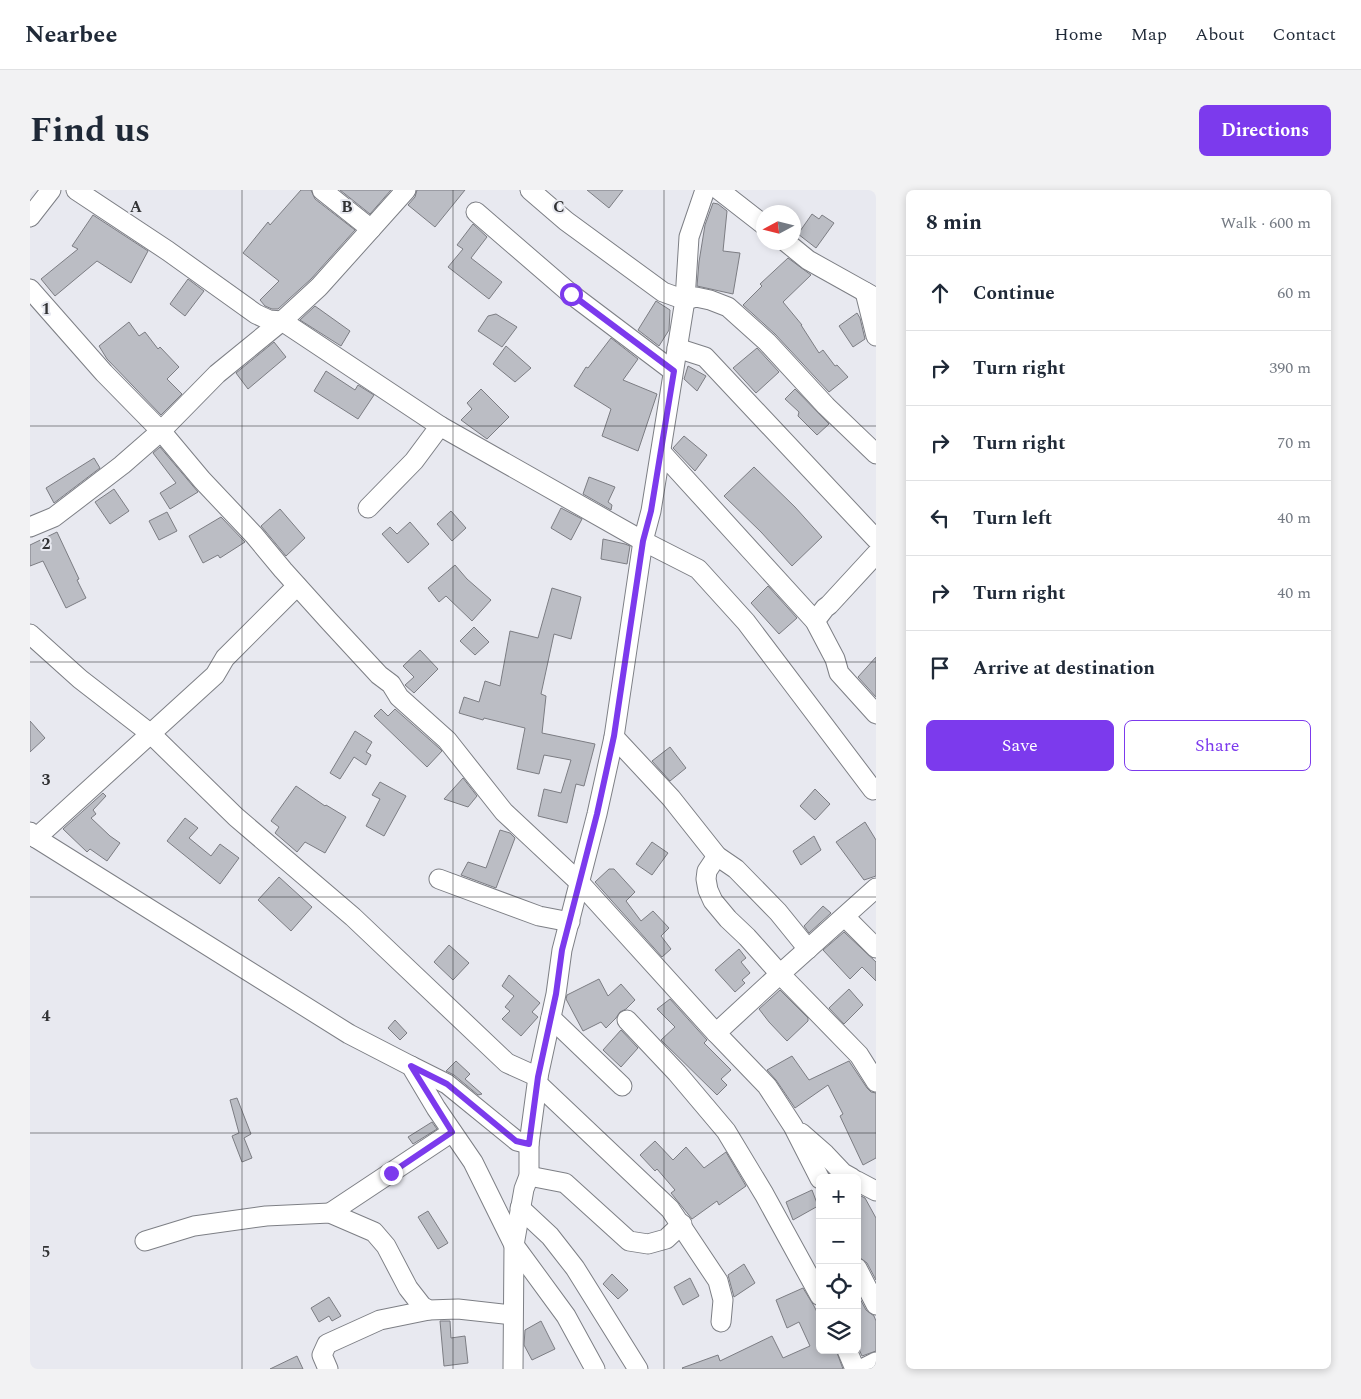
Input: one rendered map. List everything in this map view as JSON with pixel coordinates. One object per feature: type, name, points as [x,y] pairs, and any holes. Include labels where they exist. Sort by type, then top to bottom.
[{"type":"street","points":[[30,217],[50,190]]},
{"type":"street","points":[[76,190],[168,251],[256,314],[269,320],[282,321],[440,426],[643,541],[698,569],[746,622],[873,790]]},
{"type":"street","points":[[322,190],[371,229]]},
{"type":"street","points":[[30,527],[54,517],[122,465],[161,431],[217,374],[282,321],[319,287],[406,190]]},
{"type":"street","points":[[530,190],[566,221],[663,292],[684,300],[696,297],[728,307],[767,342],[826,406],[876,454]]},
{"type":"street","points":[[513,1369],[514,1245],[524,1189],[529,1176],[529,1144],[538,1081],[556,994],[562,950],[597,814],[614,736],[643,541],[651,511],[674,371],[684,300],[690,237],[705,190]]},
{"type":"street","points":[[719,190],[756,219]]},
{"type":"street","points":[[476,212],[571,294],[674,371]]},
{"type":"street","points":[[796,250],[808,260],[870,295],[876,336]]},
{"type":"street","points":[[30,289],[104,373],[161,431],[297,586],[379,675],[391,684],[399,697],[447,740],[504,812],[579,882],[716,1033],[767,1086],[793,1126],[817,1174]]},
{"type":"street","points":[[677,348],[705,356],[876,539]]},
{"type":"street","points":[[368,508],[414,461],[440,426]]},
{"type":"street","points":[[661,452],[815,621],[835,659],[840,673],[852,689],[876,714]]},
{"type":"street","points":[[815,621],[876,554]]},
{"type":"street","points":[[297,586],[225,658],[215,675],[151,734],[33,835],[349,1034],[447,1084],[516,1141],[529,1144]]},
{"type":"street","points":[[30,634],[80,679],[151,734],[236,817],[352,917],[508,1063],[538,1081],[670,1209],[682,1224],[718,1281],[723,1300],[721,1322]]},
{"type":"street","points":[[614,736],[671,798],[717,856],[736,869],[778,912],[808,949]]},
{"type":"street","points":[[717,856],[707,871],[706,879],[708,890],[714,901],[728,919],[859,1055],[876,1082]]},
{"type":"street","points":[[439,879],[539,916],[570,922]]},
{"type":"street","points":[[716,1033],[876,888]]},
{"type":"street","points":[[845,916],[876,948]]},
{"type":"street","points":[[551,1018],[622,1086]]},
{"type":"street","points":[[627,1020],[677,1073],[726,1131],[764,1194],[816,1289]]},
{"type":"street","points":[[411,1066],[473,1162],[514,1245],[566,1316],[595,1369]]},
{"type":"street","points":[[793,1126],[845,1174]]},
{"type":"street","points":[[330,1213],[452,1132]]},
{"type":"street","points":[[529,1176],[565,1183],[629,1241],[648,1244],[666,1239],[682,1224]]},
{"type":"street","points":[[861,1183],[876,1191]]},
{"type":"street","points":[[520,1208],[550,1236],[575,1268],[638,1369]]},
{"type":"street","points":[[145,1241],[194,1226],[266,1216],[330,1213],[374,1232],[386,1246],[416,1300],[429,1310]]},
{"type":"street","points":[[861,1276],[876,1305]]},
{"type":"street","points":[[328,1369],[322,1355],[327,1344],[380,1320],[429,1310],[458,1309],[512,1315]]},
{"type":"street","points":[[849,1354],[855,1369]]},
{"type":"street","points":[[862,1369],[876,1362]]},
{"type":"building","points":[[301,190],[311,190],[315,199],[355,230],[311,279],[278,309],[272,309],[265,306],[260,300],[279,281],[243,253],[268,222],[270,225]]},
{"type":"building","points":[[340,190],[391,190],[370,214]]},
{"type":"building","points":[[417,190],[465,190],[435,227],[408,205],[415,197]]},
{"type":"building","points":[[587,190],[623,190],[609,208]]},
{"type":"building","points":[[713,203],[718,204],[727,211],[723,251],[740,253],[733,294],[697,286],[705,225]]},
{"type":"building","points":[[812,214],[819,219],[822,215],[834,223],[816,248],[801,236],[801,230]]},
{"type":"building","points":[[93,215],[148,251],[131,283],[97,261],[55,296],[41,279],[78,249],[72,246]]},
{"type":"building","points":[[473,224],[487,237],[471,258],[502,282],[489,299],[448,267],[463,249],[457,245]]},
{"type":"building","points":[[788,258],[811,275],[783,302],[802,325],[819,353],[823,350],[835,366],[837,365],[848,377],[829,392],[775,334],[743,305],[762,286],[760,284]]},
{"type":"building","points":[[188,279],[204,291],[185,316],[170,304]]},
{"type":"building","points":[[656,301],[670,310],[669,330],[659,346],[638,330]]},
{"type":"building","points":[[315,306],[350,331],[341,346],[300,320]]},
{"type":"building","points":[[857,313],[865,339],[853,347],[839,326]]},
{"type":"building","points":[[496,314],[517,327],[502,347],[478,331],[488,316]]},
{"type":"building","points":[[129,322],[139,336],[145,332],[158,349],[160,347],[179,367],[167,379],[182,394],[161,415],[107,359],[99,346]]},
{"type":"building","points":[[611,338],[638,359],[623,380],[657,394],[638,451],[602,436],[611,409],[574,386],[586,367],[588,368]]},
{"type":"building","points":[[274,342],[286,357],[248,389],[236,373]]},
{"type":"building","points":[[506,346],[531,368],[515,382],[493,364]]},
{"type":"building","points":[[757,348],[779,372],[756,393],[733,368]]},
{"type":"building","points":[[688,366],[706,376],[697,391],[684,379]]},
{"type":"building","points":[[326,371],[355,390],[358,385],[374,395],[358,419],[314,391]]},
{"type":"building","points":[[481,389],[509,417],[487,439],[461,420],[472,409],[467,403]]},
{"type":"building","points":[[795,389],[829,424],[817,435],[798,416],[799,412],[785,399]]},
{"type":"building","points":[[684,436],[707,455],[695,471],[673,448]]},
{"type":"building","points":[[160,447],[198,492],[170,509],[160,493],[176,483],[153,453]]},
{"type":"building","points":[[94,458],[100,468],[54,503],[46,488]]},
{"type":"building","points":[[754,467],[795,507],[822,537],[792,566],[724,496]]},
{"type":"building","points":[[589,477],[615,487],[608,502],[612,505],[611,510],[583,494]]},
{"type":"building","points":[[114,489],[129,511],[110,524],[95,502]]},
{"type":"building","points":[[561,508],[582,519],[571,540],[551,528]]},
{"type":"building","points":[[280,509],[305,538],[286,556],[261,526]]},
{"type":"building","points":[[451,511],[466,528],[452,541],[437,524]]},
{"type":"building","points":[[167,512],[177,531],[159,540],[149,521]]},
{"type":"building","points":[[221,517],[245,542],[220,558],[218,555],[203,563],[189,536]]},
{"type":"building","points":[[410,522],[429,544],[408,563],[382,534],[390,527],[397,534]]},
{"type":"building","points":[[57,532],[86,598],[66,608],[43,561],[30,566],[30,545]]},
{"type":"building","points":[[603,539],[630,546],[627,564],[601,559]]},
{"type":"building","points":[[455,565],[467,579],[491,600],[472,621],[446,596],[439,602],[428,588]]},
{"type":"building","points":[[768,586],[797,618],[779,634],[751,603]]},
{"type":"building","points":[[552,588],[581,597],[571,639],[554,634],[541,694],[546,696],[542,733],[595,744],[584,786],[576,784],[567,823],[538,816],[544,789],[561,793],[571,760],[544,755],[539,774],[517,769],[525,728],[484,718],[483,720],[459,713],[464,697],[479,702],[485,681],[500,686],[510,631],[538,638]]},
{"type":"building","points":[[474,627],[489,642],[475,655],[460,641]]},
{"type":"building","points":[[420,650],[438,669],[414,693],[405,685],[414,677],[403,666]]},
{"type":"building","points":[[876,657],[876,697],[858,677]]},
{"type":"building","points":[[381,709],[388,716],[395,709],[442,751],[427,767],[374,716]]},
{"type":"building","points":[[30,721],[45,738],[30,752]]},
{"type":"building","points":[[355,731],[372,742],[366,752],[371,755],[366,765],[354,757],[340,779],[330,773]]},
{"type":"building","points":[[670,747],[686,768],[670,781],[652,761]]},
{"type":"building","points":[[463,778],[477,796],[468,807],[444,799]]},
{"type":"building","points":[[380,782],[406,796],[384,836],[366,826],[380,799],[372,795]]},
{"type":"building","points":[[296,786],[325,806],[346,817],[325,853],[305,842],[297,852],[275,833],[279,827],[271,821]]},
{"type":"building","points":[[815,789],[830,804],[815,820],[800,806]]},
{"type":"building","points":[[103,793],[106,796],[93,810],[96,814],[91,818],[120,843],[107,861],[90,849],[87,852],[63,829]]},
{"type":"building","points":[[185,818],[198,828],[189,838],[211,856],[220,844],[239,858],[220,884],[167,841]]},
{"type":"building","points":[[865,822],[876,840],[876,876],[864,880],[836,842]]},
{"type":"building","points":[[500,830],[510,833],[515,838],[496,888],[461,875],[468,862],[486,868]]},
{"type":"building","points":[[814,836],[821,850],[801,865],[793,851]]},
{"type":"building","points":[[652,842],[668,853],[652,875],[636,864]]},
{"type":"building","points":[[609,869],[614,869],[635,892],[626,901],[641,921],[653,911],[669,928],[661,936],[671,949],[662,957],[595,882]]},
{"type":"building","points":[[279,877],[312,907],[291,931],[258,900]]},
{"type":"building","points":[[823,906],[831,913],[809,933],[804,926]]},
{"type":"building","points":[[844,932],[876,962],[876,981],[862,967],[850,979],[823,950]]},
{"type":"building","points":[[449,945],[469,963],[453,980],[434,962]]},
{"type":"building","points":[[739,949],[746,958],[741,962],[750,973],[742,980],[745,983],[735,992],[715,970]]},
{"type":"building","points":[[509,975],[540,1003],[532,1012],[538,1017],[521,1036],[502,1019],[510,1011],[505,1007],[514,996],[502,986]]},
{"type":"building","points":[[599,979],[608,996],[621,984],[635,1000],[620,1012],[606,1028],[601,1022],[583,1031],[566,999],[567,995]]},
{"type":"building","points":[[849,989],[863,1005],[844,1024],[829,1008]]},
{"type":"building","points":[[780,990],[808,1018],[808,1021],[787,1041],[759,1009]]},
{"type":"building","points":[[670,999],[707,1040],[704,1043],[731,1070],[721,1079],[727,1085],[717,1095],[661,1040],[675,1027],[657,1009]]},
{"type":"building","points":[[395,1020],[407,1033],[400,1040],[388,1028]]},
{"type":"building","points":[[621,1030],[638,1048],[621,1067],[603,1050]]},
{"type":"building","points":[[792,1056],[809,1080],[849,1061],[867,1088],[871,1092],[876,1093],[876,1158],[863,1165],[840,1116],[843,1114],[828,1085],[795,1108],[767,1070]]},
{"type":"building","points":[[456,1061],[470,1074],[465,1079],[482,1094],[478,1095],[454,1075],[446,1071]]},
{"type":"building","points":[[237,1098],[251,1134],[244,1138],[252,1158],[242,1162],[232,1136],[239,1133],[230,1100]]},
{"type":"building","points":[[432,1122],[437,1129],[413,1144],[408,1137]]},
{"type":"building","points":[[655,1141],[673,1160],[686,1147],[704,1168],[726,1152],[746,1186],[719,1205],[717,1201],[692,1219],[671,1193],[675,1190],[657,1169],[655,1171],[640,1155]]},
{"type":"building","points":[[812,1190],[816,1207],[793,1220],[786,1202]]},
{"type":"building","points":[[861,1196],[865,1198],[876,1218],[876,1280],[867,1263],[861,1259]]},
{"type":"building","points":[[428,1211],[448,1243],[438,1249],[418,1217]]},
{"type":"building","points":[[744,1264],[755,1283],[734,1297],[728,1275]]},
{"type":"building","points":[[612,1274],[628,1290],[618,1299],[603,1284]]},
{"type":"building","points":[[690,1278],[699,1296],[683,1305],[674,1287]]},
{"type":"building","points":[[803,1288],[816,1310],[816,1354],[837,1354],[843,1369],[682,1368],[718,1355],[720,1361],[772,1336],[783,1358],[810,1346],[799,1322],[787,1328],[776,1300]]},
{"type":"building","points":[[329,1297],[341,1316],[332,1321],[329,1316],[319,1322],[311,1308]]},
{"type":"building","points":[[861,1301],[866,1310],[874,1316],[876,1321],[876,1351],[862,1356]]},
{"type":"building","points":[[440,1321],[450,1321],[451,1338],[465,1336],[468,1363],[444,1366]]},
{"type":"building","points":[[541,1321],[555,1349],[532,1360],[524,1345],[525,1330]]},
{"type":"building","points":[[297,1356],[303,1369],[270,1369]]},
{"type":"route","points":[[391,1173],[452,1132],[411,1066],[447,1084],[516,1141],[529,1144],[538,1077],[556,994],[562,950],[597,814],[614,736],[643,541],[651,511],[674,371],[571,294]]}]
